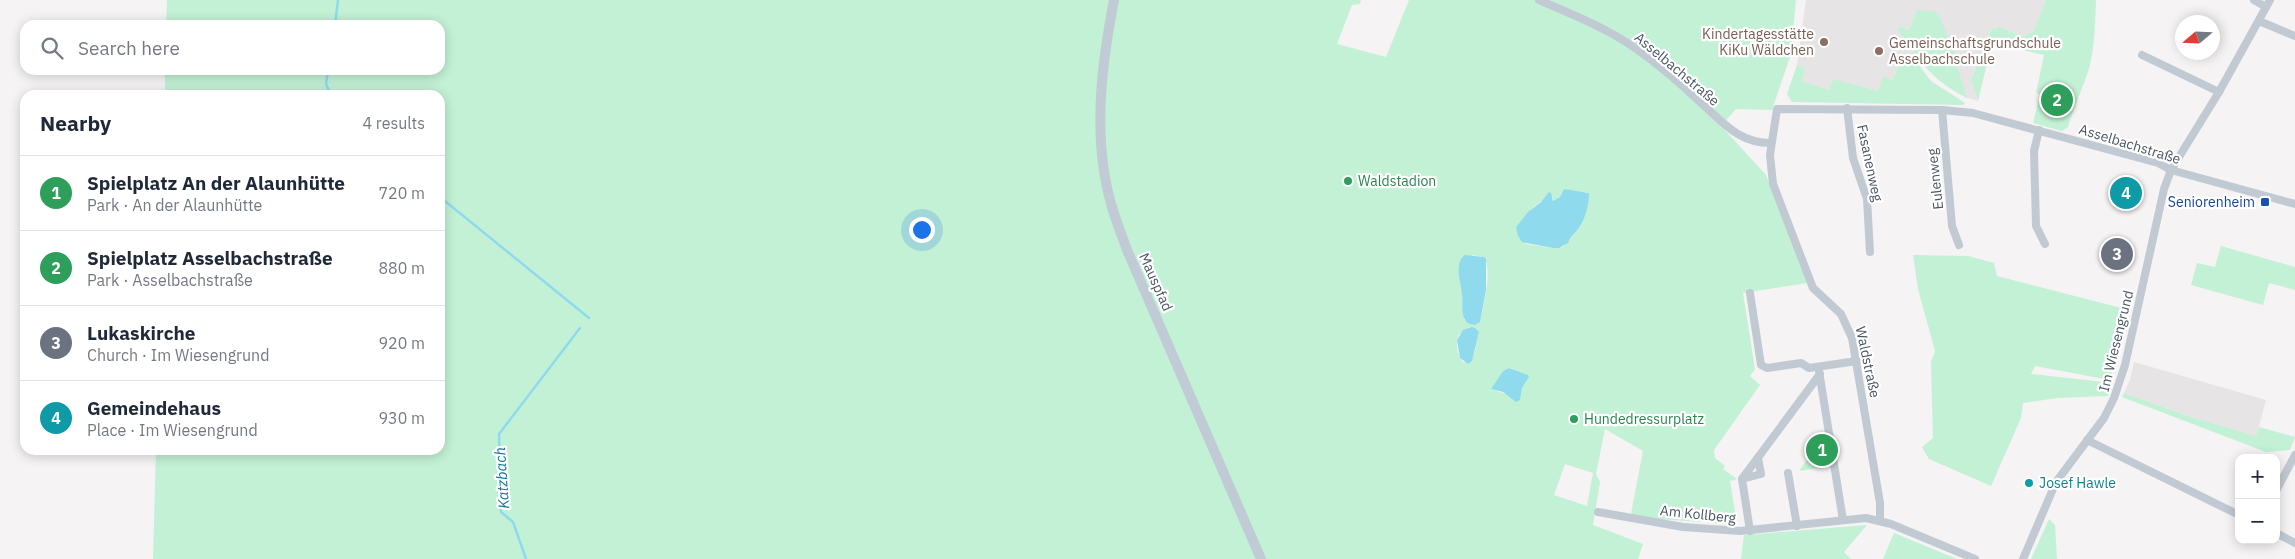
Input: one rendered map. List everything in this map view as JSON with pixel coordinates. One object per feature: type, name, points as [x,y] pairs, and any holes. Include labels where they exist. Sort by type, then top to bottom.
[{"type":"street","name":"Mauspfad","points":[[1114,0],[1104,57],[1100,107],[1103,161],[1111,205],[1127,250],[1261,559]]},
{"type":"street","name":"Asselbachstraße","points":[[1538,0],[1618,37],[1648,58],[1701,102],[1730,130],[1752,142],[1771,143]]},
{"type":"street","points":[[2254,0],[2268,3]]},
{"type":"street","name":"Im Wiesengrund","points":[[2023,559],[2056,482],[2104,418],[2114,398],[2120,382],[2164,189],[2171,170],[2219,92],[2268,3]]},
{"type":"street","points":[[2259,21],[2295,36]]},
{"type":"street","points":[[2142,55],[2219,92]]},
{"type":"street","name":"Asselbachstraße","points":[[1777,109],[1847,108],[1942,110],[1973,113],[2039,130],[2158,164],[2171,170],[2295,204]]},
{"type":"street","name":"Fasanenweg","points":[[1847,108],[1854,158],[1868,199],[1870,252]]},
{"type":"street","name":"Waldstraße","points":[[1777,109],[1771,143],[1770,165],[1773,184],[1813,288],[1835,307],[1847,324],[1857,360],[1880,503],[1880,521]]},
{"type":"street","name":"Eulenweg","points":[[1942,110],[1952,226],[1959,245]]},
{"type":"street","points":[[2039,130],[2034,156],[2036,226],[2045,244]]},
{"type":"street","points":[[1750,293],[1761,366],[1767,368],[1801,363],[1809,368],[1819,370],[1857,360]]},
{"type":"street","points":[[1750,531],[1742,479],[1819,370]]},
{"type":"street","points":[[1819,370],[1843,520]]},
{"type":"street","points":[[2087,440],[2235,513]]},
{"type":"street","points":[[2280,483],[2295,455]]},
{"type":"street","points":[[1742,479],[1761,474],[1758,458]]},
{"type":"street","points":[[1788,473],[1797,526]]},
{"type":"street","name":"Am Kollberg","points":[[1598,512],[1683,526],[1750,531],[1866,518],[1880,521]]},
{"type":"street","points":[[1880,521],[1975,559]]},
{"type":"street","points":[[2280,535],[2295,543]]},
{"type":"shaded area","name":"Gemeinschaftsgrundschule Asselbachschule","points":[[1806,0],[2046,0],[2033,32],[2023,36],[1997,26],[1996,29],[1992,27],[1971,80],[1978,101],[1967,98],[1956,69],[1955,60],[1957,59],[1925,12],[1917,11],[1909,30],[1899,26],[1898,28],[1915,54],[1904,56],[1892,80],[1878,91],[1833,79],[1829,90],[1802,81],[1805,68],[1797,65]]},
{"type":"shaded area","points":[[2134,362],[2266,400],[2256,437],[2194,418],[2124,393],[2130,380]]},
{"type":"green space","points":[[167,0],[1361,0],[1360,4],[1352,5],[1337,44],[1386,57],[1409,0],[1796,0],[1791,54],[1772,110],[1736,109],[1721,126],[1766,175],[1807,283],[1743,293],[1755,369],[1750,376],[1760,385],[1714,450],[1715,458],[1725,466],[1723,469],[1737,479],[1730,481],[1737,524],[1655,519],[1631,514],[1643,451],[1605,429],[1596,474],[1600,482],[1593,525],[1643,544],[1638,559],[153,559],[156,455],[445,455],[445,90],[165,90],[165,75],[445,75],[445,20],[166,20]],"holes":[[[1564,189],[1580,193],[1588,192],[1584,216],[1573,235],[1563,247],[1553,248],[1526,244],[1516,227],[1541,201],[1552,197],[1554,201],[1560,197]],[[1472,255],[1484,257],[1488,270],[1480,322],[1464,320],[1461,281]],[[1479,332],[1474,355],[1464,363],[1457,350],[1459,334]],[[1510,368],[1529,376],[1522,388],[1520,399],[1491,389],[1503,371]],[[1565,464],[1593,473],[1587,506],[1554,495]]]},
{"type":"green space","points":[[2046,0],[2096,0],[2094,41],[2090,65],[2068,127],[2062,131],[2033,123],[2040,94],[2036,93],[2044,55],[1992,43],[1978,101],[1971,80],[1992,27],[1996,29],[1997,26],[2023,36],[2033,32]]},
{"type":"green space","points":[[1917,10],[1934,11],[1940,18],[1957,58],[1955,60],[1967,98],[1934,76],[1898,30],[1899,26],[1909,30]]},
{"type":"green space","points":[[1904,56],[1912,56],[1931,81],[1965,103],[1963,105],[1792,102],[1787,94],[1797,65],[1805,68],[1802,81],[1829,90],[1833,79],[1878,91],[1883,77],[1892,80]]},
{"type":"green space","points":[[2221,246],[2295,267],[2295,290],[2269,283],[2263,305],[2191,285],[2197,263],[2215,267]]},
{"type":"green space","points":[[1913,255],[1968,256],[1994,263],[1997,276],[2125,309],[2110,380],[2035,366],[2031,374],[2113,383],[2108,396],[2057,398],[2023,403],[2021,418],[1991,486],[1929,459],[1922,447],[1933,438],[1931,362],[1935,351],[1918,289]]},
{"type":"green space","points":[[2124,393],[2194,418],[2256,436],[2259,427],[2295,437],[2290,450],[2266,452],[2122,397]]},
{"type":"green space","points":[[1826,434],[1831,466],[1799,471]]},
{"type":"green space","points":[[2049,519],[2055,525],[2057,559],[2031,559]]},
{"type":"green space","points":[[1867,525],[1844,552],[1851,559],[1741,559],[1744,535]]},
{"type":"green space","points":[[1894,533],[1957,559],[1883,559]]},
{"type":"water","points":[[1564,189],[1589,193],[1588,206],[1584,218],[1568,243],[1559,248],[1553,248],[1522,242],[1516,227],[1528,212],[1541,202],[1549,192],[1553,201],[1560,197]]},
{"type":"water","points":[[1465,255],[1484,257],[1486,259],[1486,290],[1480,322],[1475,325],[1469,324],[1466,321],[1463,311],[1459,264]]},
{"type":"water","points":[[1472,327],[1479,332],[1472,361],[1468,364],[1460,358],[1457,340],[1463,330]]},
{"type":"water","points":[[1509,368],[1529,377],[1522,388],[1520,400],[1516,402],[1503,392],[1491,389],[1503,371]]},
{"type":"waterway","name":"Katzbach","points":[[336,20],[338,0]]},
{"type":"waterway","name":"Katzbach","points":[[327,75],[326,84],[329,90]]},
{"type":"waterway","name":"Katzbach","points":[[445,201],[589,318]]},
{"type":"waterway","name":"Katzbach","points":[[526,559],[513,522],[501,512],[499,434],[580,328]]},
{"type":"place","name":"Kindertagesstätte KiKu Wäldchen","points":[[1824,42]]},
{"type":"place","name":"Gemeinschaftsgrundschule Asselbachschule","points":[[1879,51]]},
{"type":"place","name":"Spielplatz Asselbachstraße","points":[[2057,100]]},
{"type":"place","name":"Waldstadion","points":[[1348,181]]},
{"type":"place","name":"Gemeindehaus","points":[[2126,193]]},
{"type":"place","name":"Seniorenheim","points":[[2265,202]]},
{"type":"place","name":"Lukaskirche","points":[[2117,254]]},
{"type":"place","name":"Hundedressurplatz","points":[[1574,419]]},
{"type":"place","name":"Spielplatz An der Alaunhütte","points":[[1822,450]]},
{"type":"place","name":"Josef Hawle","points":[[2029,483]]}]
